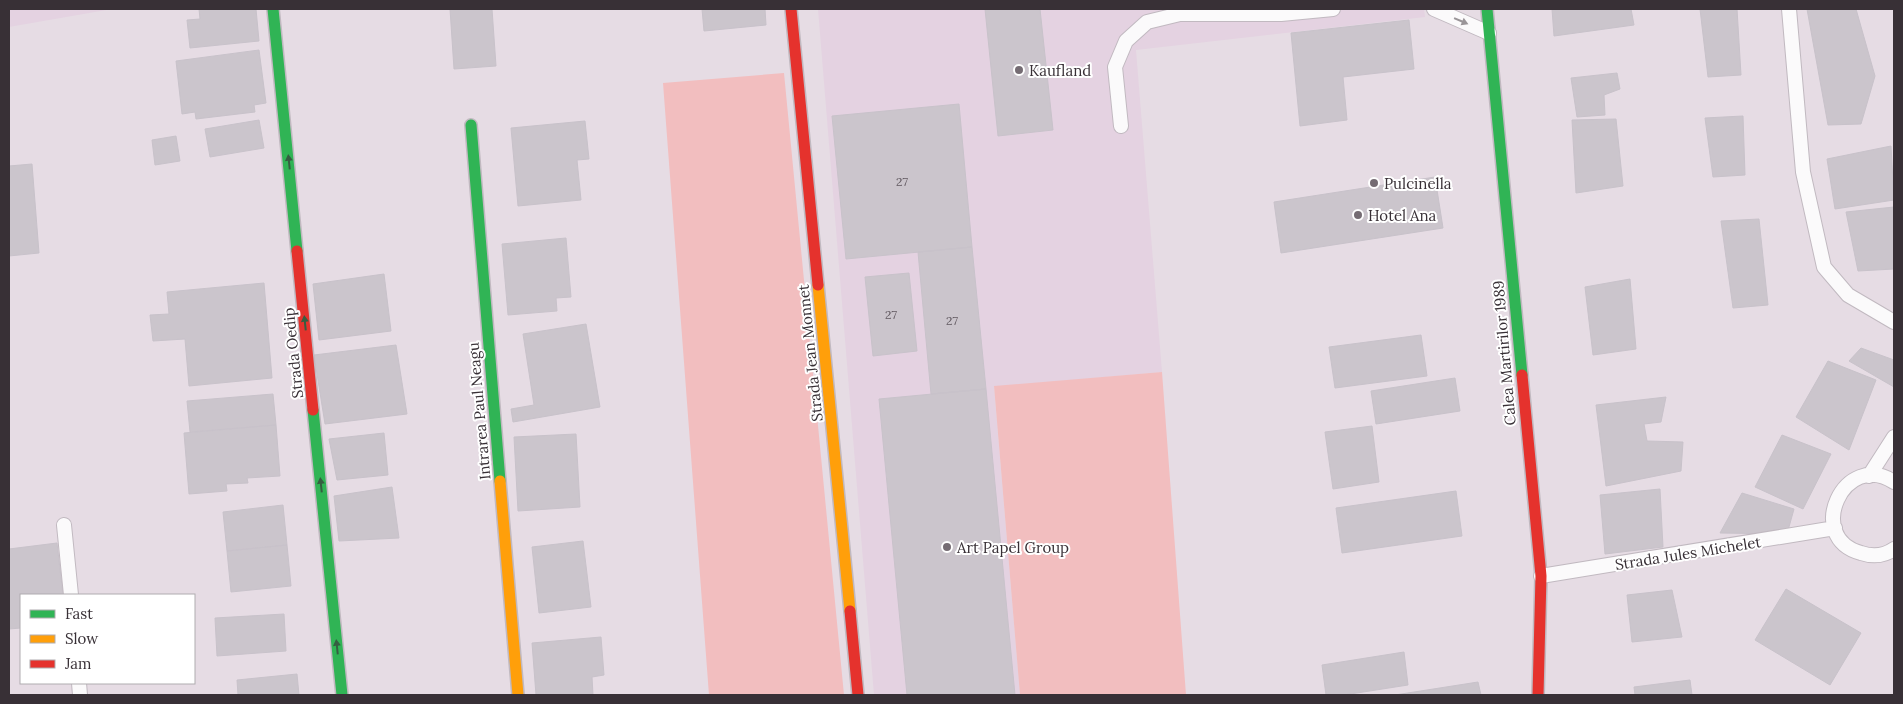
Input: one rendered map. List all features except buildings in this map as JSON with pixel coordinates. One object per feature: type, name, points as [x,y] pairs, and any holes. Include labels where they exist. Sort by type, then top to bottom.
[{"type":"street","name":"Strada Oedip","points":[[273,9],[342,695]]},
{"type":"street","name":"Strada Jean Monnet","points":[[791,9],[858,695]]},
{"type":"street","name":"Calea Martirilor 1989","points":[[1487,9],[1541,576],[1538,695]]},
{"type":"street","name":"Intrarea Paul Neagu","points":[[471,125],[518,695]]},
{"type":"lane","points":[[1121,126],[1115,67],[1126,41],[1147,22],[1180,14],[1333,9]]},
{"type":"lane","points":[[1434,9],[1489,33]]},
{"type":"lane","points":[[1789,9],[1803,172],[1824,267],[1848,295],[1894,322]]},
{"type":"lane","points":[[1869,476],[1894,437]]},
{"type":"lane","points":[[1894,482],[1880,476],[1857,479],[1847,485],[1839,494],[1833,511],[1835,528],[1840,539],[1848,547],[1868,555],[1879,555],[1894,549]]},
{"type":"lane","points":[[64,525],[71,594]]},
{"type":"lane","name":"Strada Jules Michelet","points":[[1541,576],[1835,528]]},
{"type":"shaded area","points":[[9,9],[112,9],[9,27]]},
{"type":"shaded area","points":[[818,9],[1424,9],[1425,17],[1136,50],[1162,372],[994,387],[1020,695],[874,695]]},
{"type":"shaded area","points":[[784,73],[844,695],[709,695],[663,83]]},
{"type":"shaded area","points":[[1162,372],[1186,695],[1020,695],[994,386]]},
{"type":"traffic: fast","points":[[273,9],[297,251]]},
{"type":"traffic: fast","points":[[1487,9],[1522,375]]},
{"type":"traffic: fast","points":[[471,125],[500,481]]},
{"type":"traffic: fast","points":[[313,410],[342,695]]},
{"type":"traffic: slow","points":[[818,285],[850,611]]},
{"type":"traffic: slow","points":[[500,481],[518,695]]},
{"type":"traffic: jam","points":[[791,9],[818,285]]},
{"type":"traffic: jam","points":[[297,251],[313,410]]},
{"type":"traffic: jam","points":[[1522,375],[1541,576],[1538,695]]},
{"type":"traffic: jam","points":[[850,611],[858,695]]},
{"type":"place","name":"Kaufland","points":[[1019,70]]},
{"type":"place","name":"Pulcinella","points":[[1374,183]]},
{"type":"place","name":"Hotel Ana","points":[[1358,215]]},
{"type":"place","name":"Art Papel Group","points":[[947,547]]}]
